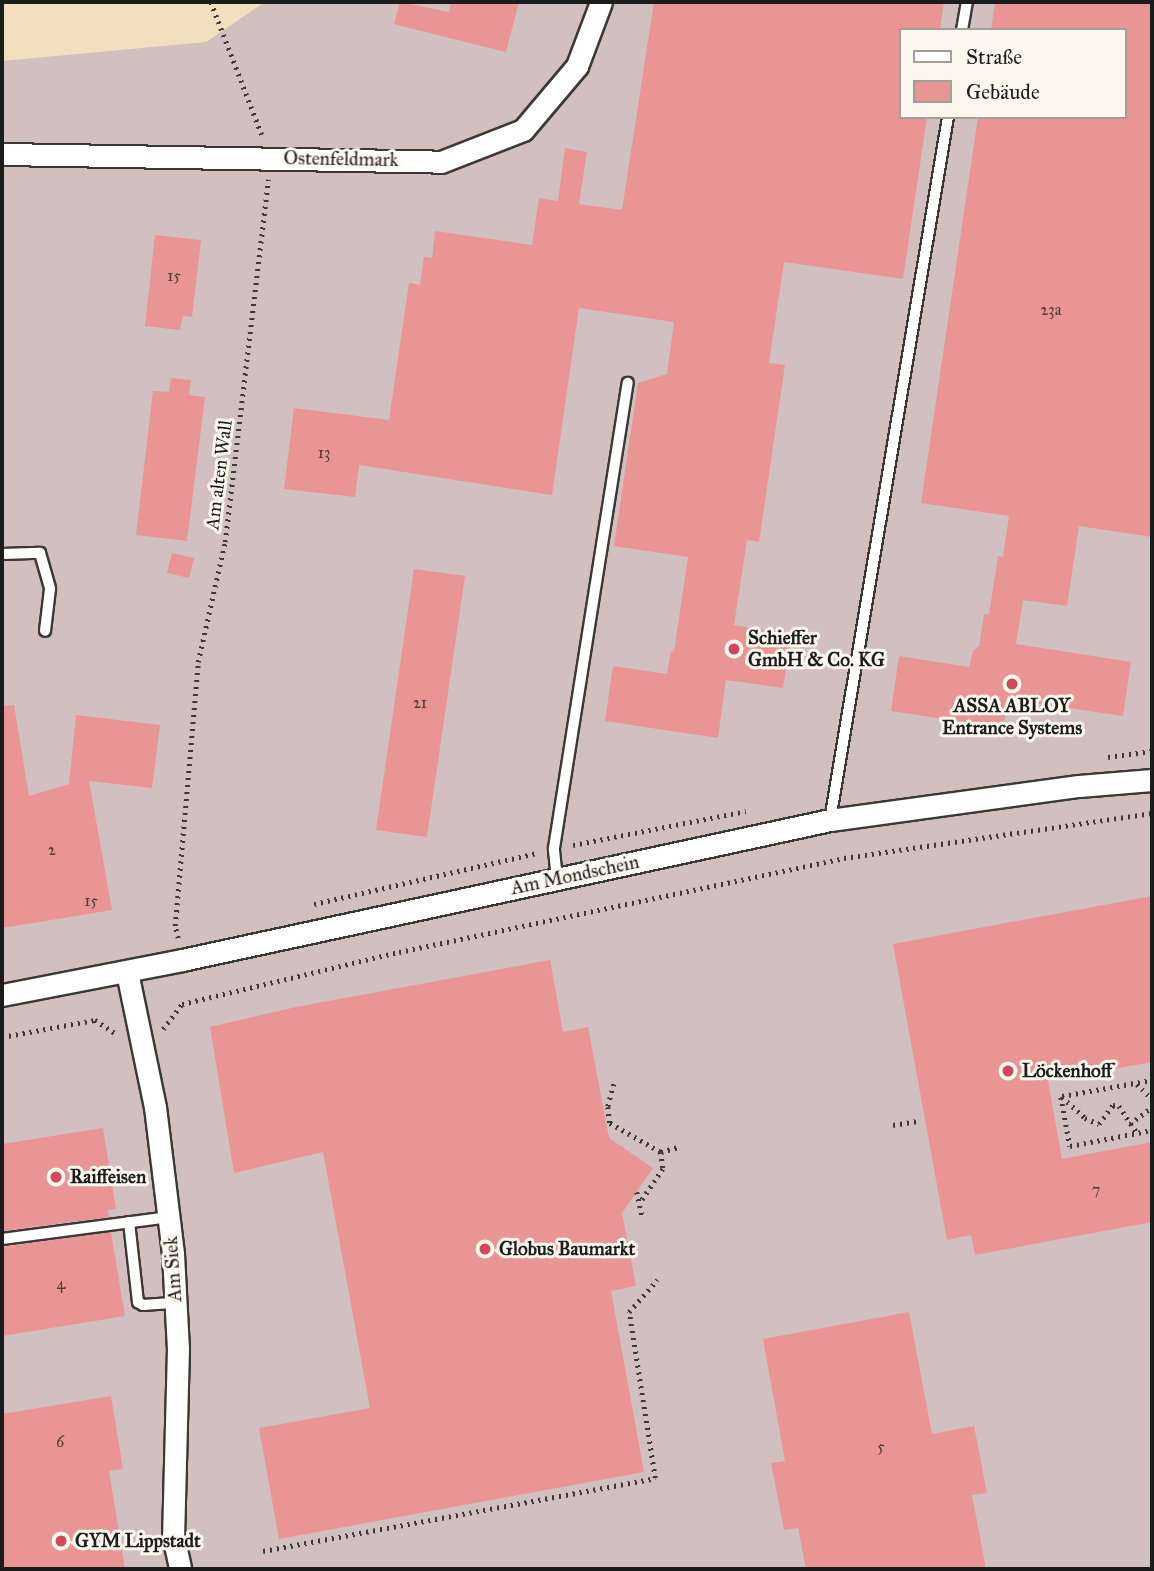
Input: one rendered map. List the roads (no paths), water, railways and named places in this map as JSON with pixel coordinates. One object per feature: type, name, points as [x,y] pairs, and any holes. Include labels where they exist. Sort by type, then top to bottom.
[{"type":"street","name":"Ostenfeldmark","points":[[2,154],[441,162],[523,130],[577,66],[601,2]]},
{"type":"street","name":"Am Mondschein","points":[[2,995],[127,972],[830,820],[1079,786],[1152,780]]},
{"type":"street","name":"Am Siek","points":[[127,972],[155,1107],[168,1217],[178,1348],[173,1535],[180,1569]]},
{"type":"lane","points":[[962,28],[967,2]]},
{"type":"lane","points":[[830,820],[947,119]]},
{"type":"lane","points":[[557,879],[554,848],[628,383]]},
{"type":"lane","points":[[2,554],[40,552],[50,589],[45,631]]},
{"type":"lane","points":[[2,1239],[168,1217]]},
{"type":"lane","points":[[129,1222],[138,1302],[143,1305],[175,1303]]},
{"type":"place","name":"Schieffer GmbH & Co. KG","points":[[734,649]]},
{"type":"place","name":"ASSA ABLOY Entrance Systems","points":[[1012,684]]},
{"type":"place","name":"Löckenhoff","points":[[1008,1071]]},
{"type":"place","name":"Raiffeisen","points":[[56,1177]]},
{"type":"place","name":"Globus Baumarkt","points":[[485,1249]]},
{"type":"place","name":"GYM Lippstadt","points":[[61,1541]]}]
